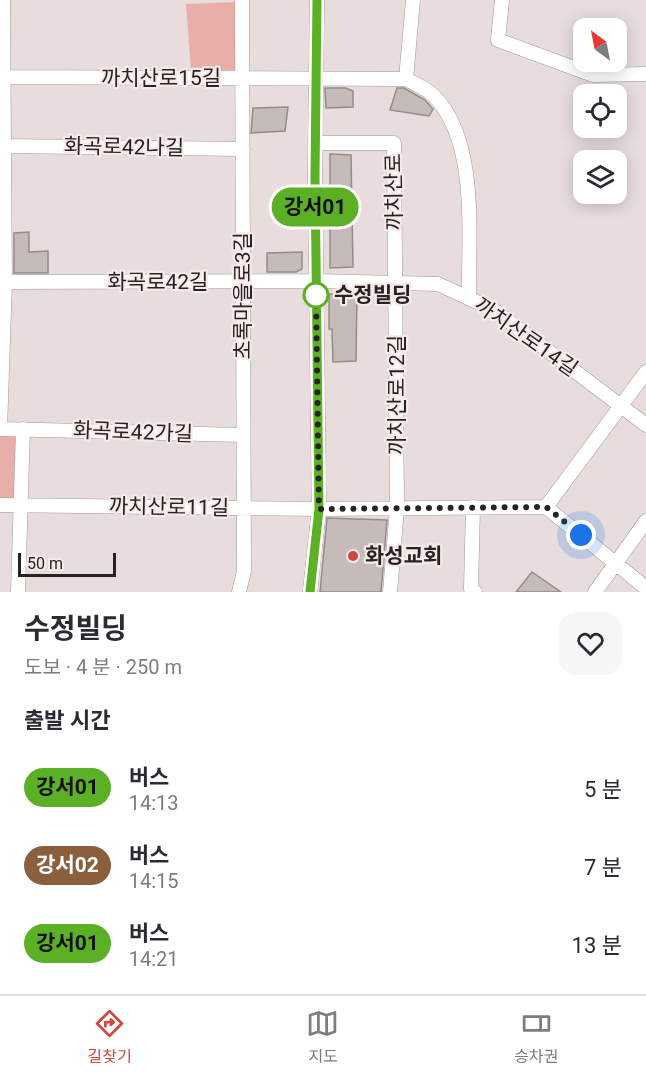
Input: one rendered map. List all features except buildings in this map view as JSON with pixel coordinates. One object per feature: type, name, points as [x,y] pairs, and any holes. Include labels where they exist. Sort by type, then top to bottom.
[{"type":"street","points":[[3,0],[3,282]]},
{"type":"street","name":"초록마을로3길","points":[[239,592],[244,571],[242,0]]},
{"type":"street","points":[[310,592],[319,509],[316,281],[317,0]]},
{"type":"street","points":[[413,0],[406,79],[433,94],[449,115],[459,143],[467,173],[470,297]]},
{"type":"street","points":[[502,0],[498,40],[593,75],[646,74]]},
{"type":"street","name":"까치산로15길","points":[[4,77],[406,79]]},
{"type":"street","name":"까치산로","points":[[316,142],[393,143],[396,283]]},
{"type":"street","name":"화곡로42나길","points":[[4,146],[243,148]]},
{"type":"street","name":"까치산로14길","points":[[316,281],[438,284],[470,297],[494,310],[646,424]]},
{"type":"street","name":"화곡로42길","points":[[3,282],[316,281]]},
{"type":"street","name":"화곡로42가길","points":[[3,282],[0,429],[243,435]]},
{"type":"street","name":"까치산로12길","points":[[390,592],[397,508],[396,283]]},
{"type":"street","points":[[546,507],[646,372]]},
{"type":"street","points":[[18,592],[23,429]]},
{"type":"street","name":"까치산로11길","points":[[0,505],[319,509]]},
{"type":"street","points":[[472,507],[470,574],[471,589],[475,592]]},
{"type":"street","points":[[319,509],[546,507],[646,588]]},
{"type":"street","points":[[595,592],[646,521]]},
{"type":"shaded area","points":[[236,2],[237,70],[191,70],[186,4]]},
{"type":"shaded area","points":[[18,433],[15,498],[0,499],[0,434]]},
{"type":"bus line","name":"강서01","points":[[310,592],[319,509],[315,175],[318,78],[317,0]]},
{"type":"place","name":"수정빌딩","points":[[316,295]]},
{"type":"place","name":"화성교회","points":[[353,556]]},
{"type":"route","points":[[316,295],[319,509],[546,507],[581,535]]}]
